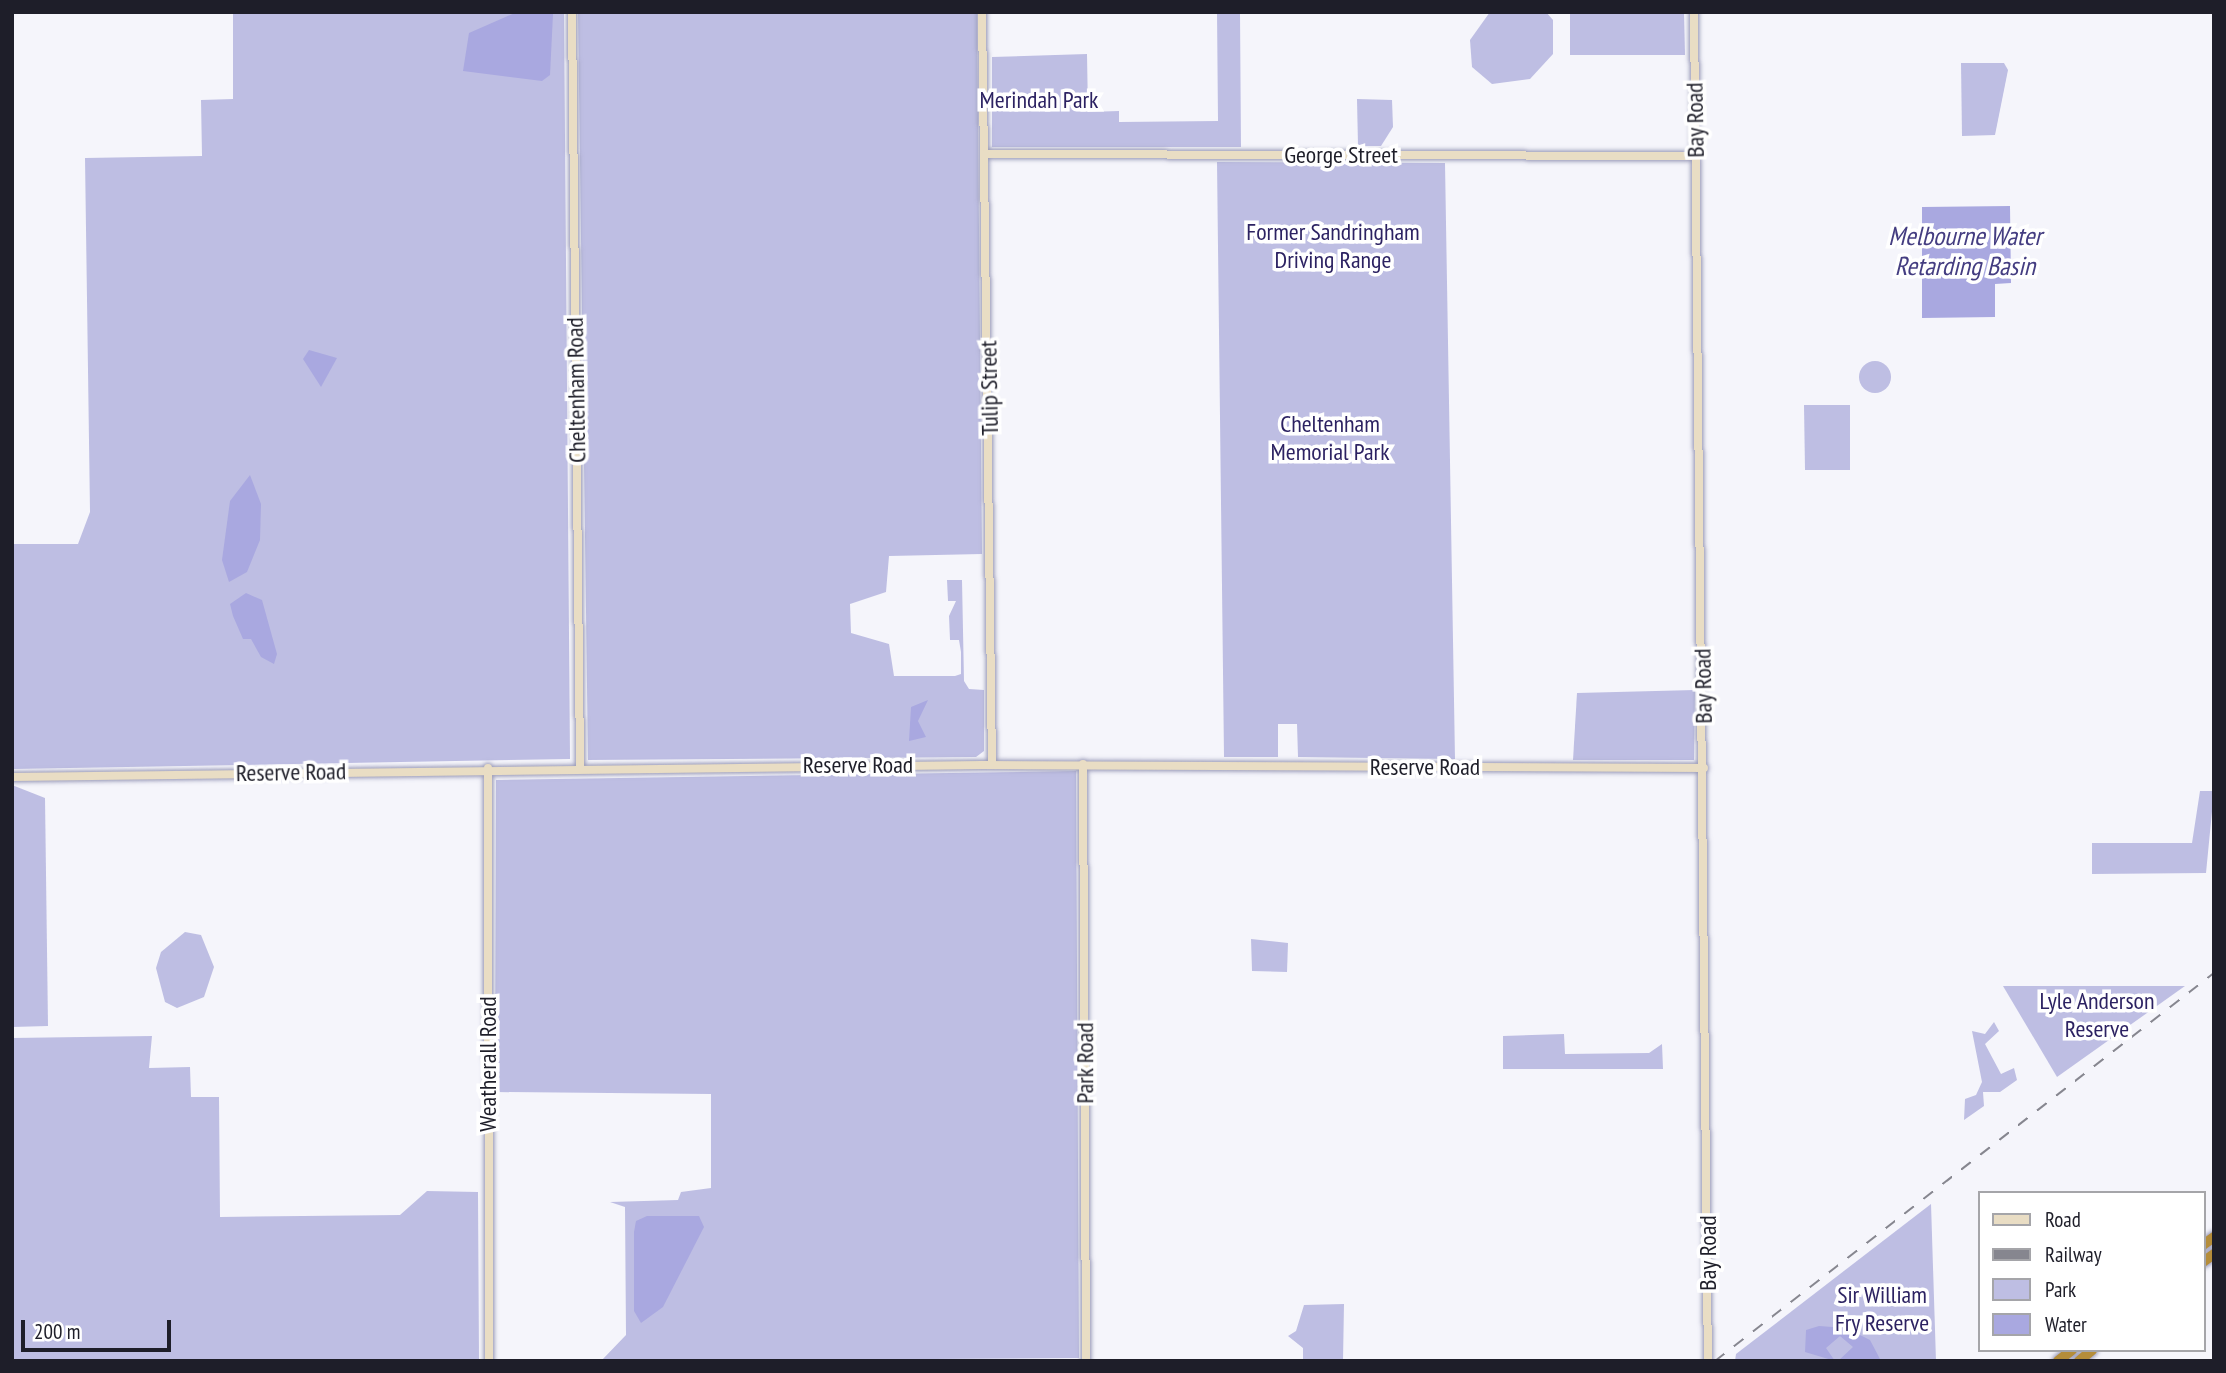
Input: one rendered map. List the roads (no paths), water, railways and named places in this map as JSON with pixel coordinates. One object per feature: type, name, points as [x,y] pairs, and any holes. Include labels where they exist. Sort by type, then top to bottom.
[{"type":"street","name":"Cheltenham Road","points":[[572,12],[580,767]]},
{"type":"street","name":"Tulip Street","points":[[982,12],[986,154],[992,765]]},
{"type":"street","name":"Bay Road","points":[[1694,12],[1704,768],[1708,1361]]},
{"type":"street","name":"George Street","points":[[986,154],[1696,156]]},
{"type":"street","name":"Reserve Road","points":[[12,777],[488,768],[1083,764],[1704,768]]},
{"type":"street","name":"Park Road","points":[[1083,764],[1086,1361]]},
{"type":"street","name":"Weatherall Road","points":[[488,768],[489,1361]]},
{"type":"water","points":[[517,12],[553,14],[550,75],[542,81],[463,71],[469,33]]},
{"type":"water","name":"Melbourne Water Retarding Basin","points":[[2010,206],[2011,283],[1995,284],[1995,317],[1922,318],[1922,207]]},
{"type":"water","points":[[309,350],[337,358],[321,387],[303,359]]},
{"type":"water","points":[[250,475],[261,504],[260,540],[247,572],[229,582],[222,560],[230,501]]},
{"type":"water","points":[[246,593],[262,600],[277,654],[274,664],[261,657],[251,639],[243,639],[233,616],[230,604]]},
{"type":"water","points":[[928,700],[918,721],[926,737],[909,741],[911,707]]},
{"type":"water","points":[[647,1216],[699,1216],[704,1227],[663,1307],[641,1323],[634,1311],[634,1232],[636,1221]]},
{"type":"water","points":[[1819,1326],[1846,1328],[1870,1340],[1881,1361],[1838,1361],[1853,1347],[1840,1336],[1826,1348],[1835,1361],[1805,1352],[1806,1330]]},
{"type":"railway","points":[[1715,1361],[2214,973]]},
{"type":"park label","name":"Merindah Park","points":[[1039,100]]},
{"type":"park label","name":"Former Sandringham Driving Range","points":[[1333,246]]},
{"type":"park label","name":"Cheltenham Memorial Park","points":[[1330,438]]},
{"type":"park label","name":"Lyle Anderson Reserve","points":[[2097,1015]]},
{"type":"park label","name":"Sir William Fry Reserve","points":[[1882,1309]]}]
